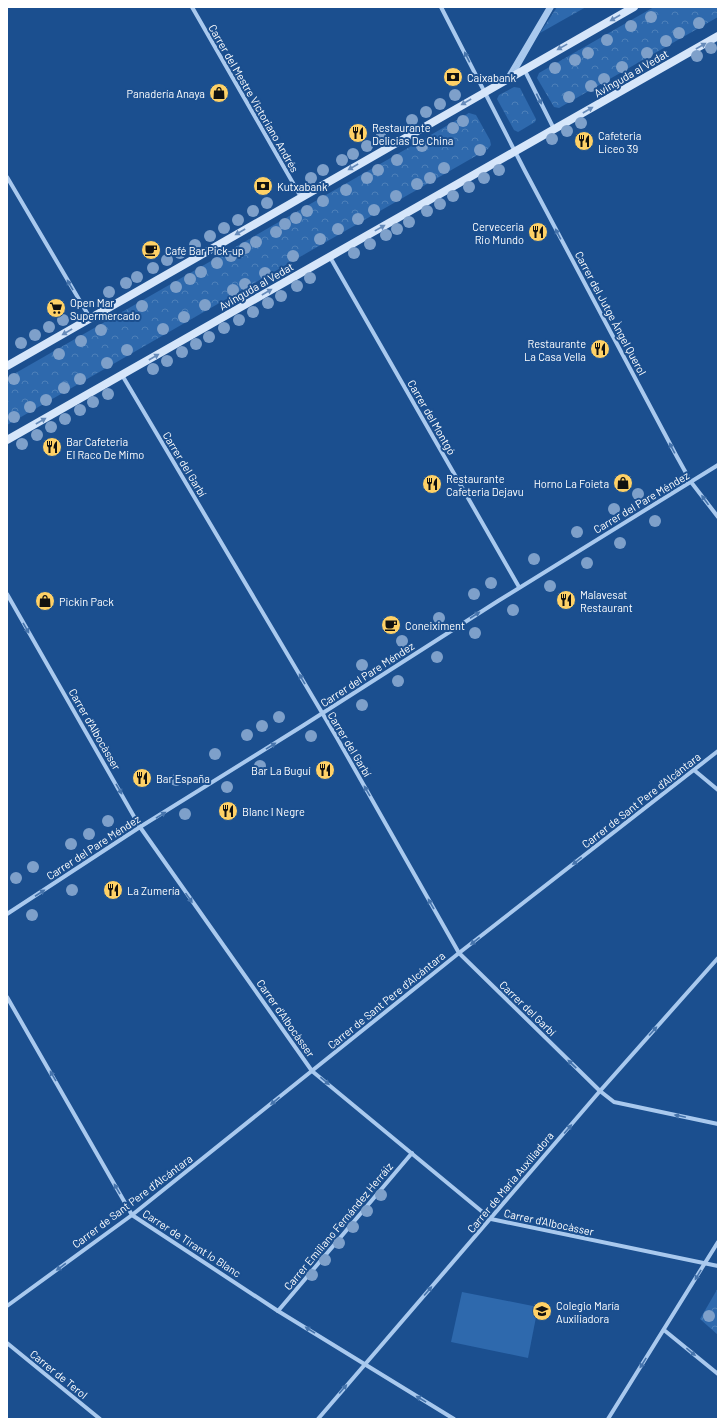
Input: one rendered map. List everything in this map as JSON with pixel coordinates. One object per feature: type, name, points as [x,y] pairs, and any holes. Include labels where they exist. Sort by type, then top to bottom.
[{"type":"street","name":"Carrer del Mestre Victoriano Andrés","points":[[192,7],[301,197]]},
{"type":"street","points":[[441,7],[516,152]]},
{"type":"street","points":[[509,77],[549,7]]},
{"type":"street","points":[[509,77],[552,7]]},
{"type":"street","points":[[7,366],[509,77],[634,7]]},
{"type":"street","name":"Avinguda al Vedat","points":[[7,440],[718,36]]},
{"type":"street","points":[[524,69],[554,129]]},
{"type":"street","name":"Carrer del Jutge Àngel Querol","points":[[516,152],[692,482],[718,517]]},
{"type":"street","points":[[7,177],[90,319]]},
{"type":"street","name":"Carrer del Montgó","points":[[330,256],[519,587]]},
{"type":"street","name":"Carrer del Garbí","points":[[122,375],[322,714],[459,953],[600,1091],[614,1102],[718,1124]]},
{"type":"street","name":"Carrer del Pare Méndez","points":[[7,914],[140,827],[322,714],[519,587],[718,465]]},
{"type":"street","name":"Carrer d'Albocàsser","points":[[7,594],[140,827],[312,1071],[491,1219],[718,1266]]},
{"type":"street","name":"Carrer de Sant Pere d'Alcántara","points":[[7,1306],[132,1215],[459,953],[718,751]]},
{"type":"street","points":[[694,770],[718,790]]},
{"type":"street","name":"Carrer de Maria Auxiliadora","points":[[318,1419],[600,1091],[718,958]]},
{"type":"street","name":"Carrer de Tirant lo Blanc","points":[[7,997],[132,1215],[278,1311],[454,1419]]},
{"type":"street","name":"Carrer Emiliano Fernández Herráiz","points":[[278,1311],[412,1153]]},
{"type":"street","points":[[608,1419],[718,1242]]},
{"type":"street","points":[[664,1330],[718,1374]]},
{"type":"street","name":"Carrer de Terol","points":[[7,1343],[100,1419]]},
{"type":"green space","points":[[557,7],[586,7],[540,33]]},
{"type":"green space","points":[[654,7],[718,7],[718,17],[559,108],[554,107],[537,78],[539,73]]},
{"type":"green space","points":[[514,87],[520,88],[536,119],[535,122],[518,132],[514,130],[497,99],[499,95]]},
{"type":"green space","points":[[469,113],[476,115],[490,140],[491,145],[488,149],[7,425],[7,378]]},
{"type":"green space","points":[[718,1288],[718,1335],[700,1319]]},
{"type":"green space","points":[[462,1292],[538,1307],[528,1358],[451,1342]]},
{"type":"place","name":"Caixabank","points":[[453,77]]},
{"type":"place","name":"Panadería Anaya","points":[[219,93]]},
{"type":"place","name":"Restaurante Delicias De China","points":[[358,133]]},
{"type":"place","name":"Cafeteria Liceo 39","points":[[584,141]]},
{"type":"place","name":"Kutxabank","points":[[263,186]]},
{"type":"place","name":"Cerveceria Rio Mundo","points":[[538,232]]},
{"type":"place","name":"Café Bar Pick-up","points":[[151,250]]},
{"type":"place","name":"Open Mar Supermercado","points":[[56,308]]},
{"type":"place","name":"Restaurante La Casa Vella","points":[[600,349]]},
{"type":"place","name":"Bar Cafeteria El Raco De Mimo","points":[[52,447]]},
{"type":"place","name":"Horno La Foieta","points":[[623,483]]},
{"type":"place","name":"Restaurante Cafeteria Dejavu","points":[[432,484]]},
{"type":"place","name":"Malavesat Restaurant","points":[[566,600]]},
{"type":"place","name":"Pickin Pack","points":[[45,601]]},
{"type":"place","name":"Coneiximent","points":[[391,625]]},
{"type":"place","name":"Bar La Bugui","points":[[325,770]]},
{"type":"place","name":"Bar España","points":[[142,778]]},
{"type":"place","name":"Blanc I Negre","points":[[228,811]]},
{"type":"place","name":"La Zumería","points":[[113,890]]},
{"type":"place","name":"Colegio María Auxiliadora","points":[[542,1311]]}]
